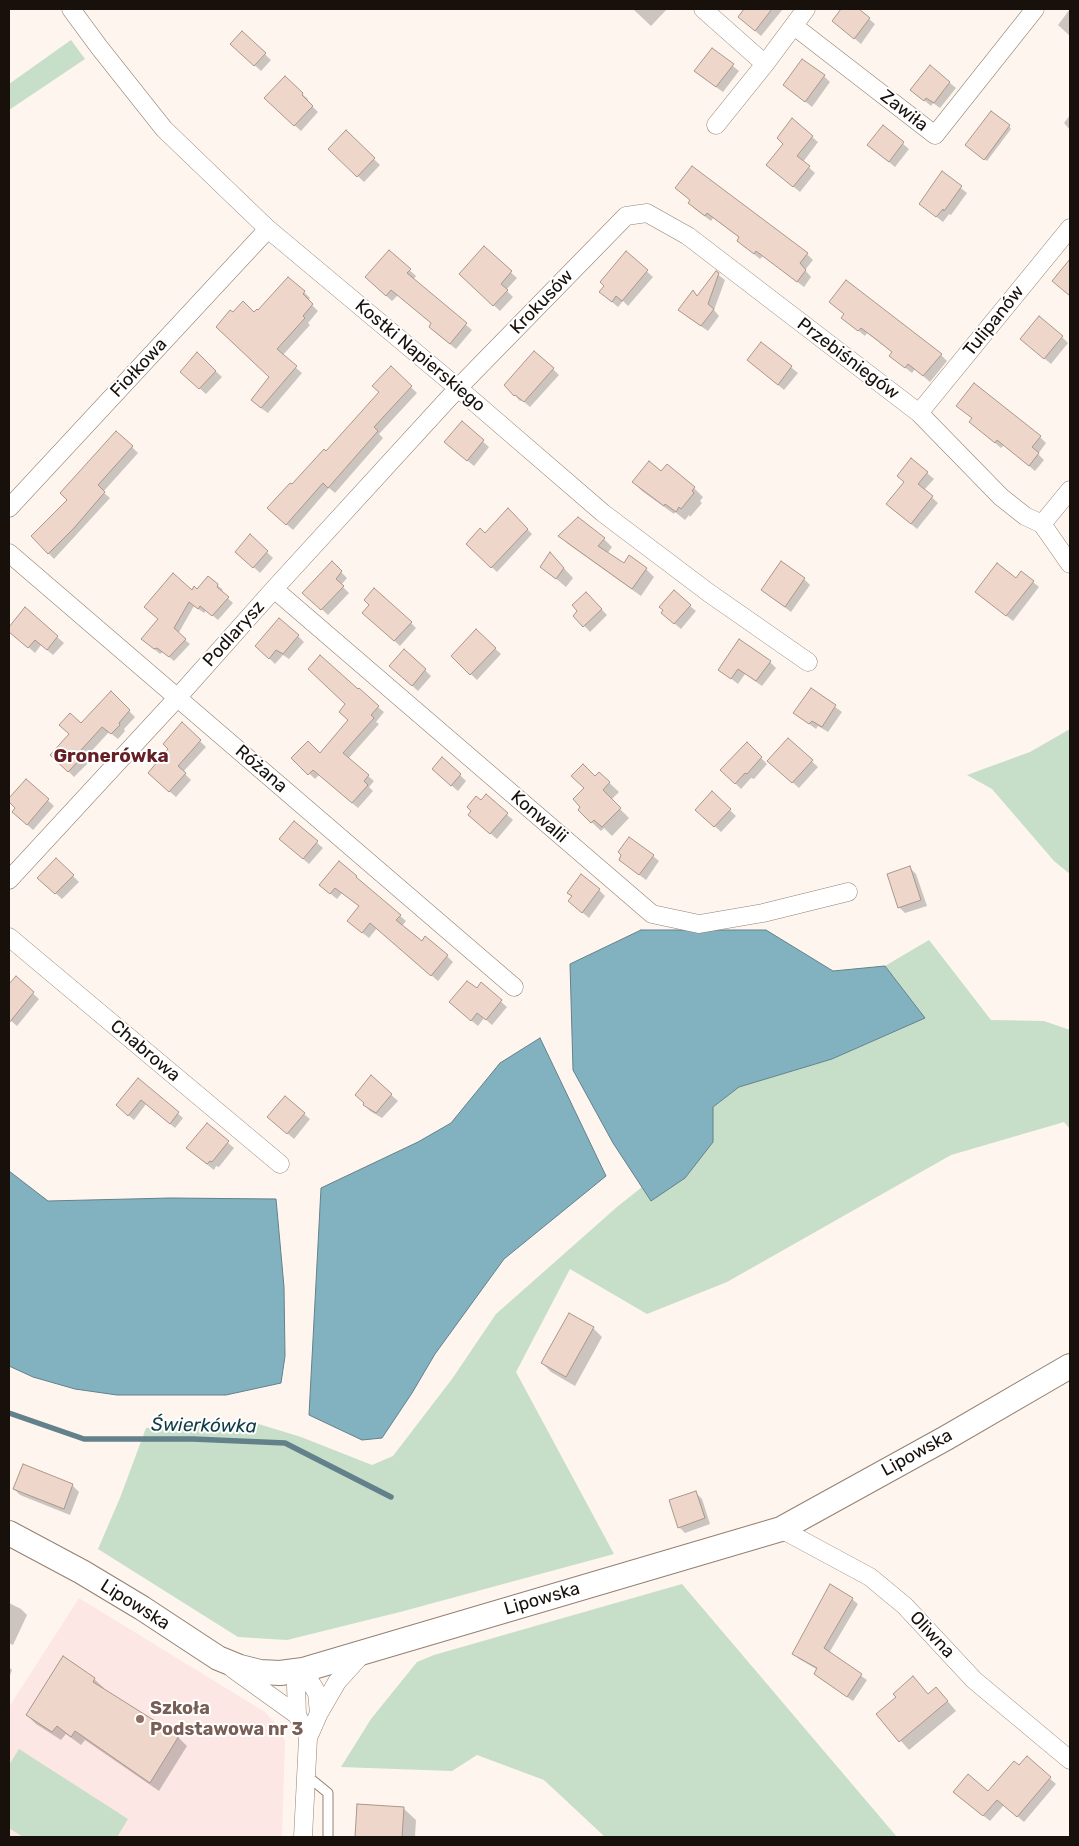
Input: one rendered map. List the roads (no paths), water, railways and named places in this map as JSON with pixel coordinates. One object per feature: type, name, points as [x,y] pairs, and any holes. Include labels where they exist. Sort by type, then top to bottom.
[{"type":"street","name":"Kostki Napierskiego","points":[[72,9],[99,47],[164,129],[268,229],[458,388],[603,513],[709,593],[808,662]]},
{"type":"street","points":[[703,9],[765,64]]},
{"type":"street","points":[[716,125],[806,9]]},
{"type":"street","name":"Zawiła","points":[[794,26],[935,134],[1035,9]]},
{"type":"street","name":"Przebiśniegów","points":[[626,216],[647,213],[688,236],[919,413],[1001,497],[1025,516],[1047,519]]},
{"type":"street","name":"Krokusów","points":[[458,388],[626,216]]},
{"type":"street","name":"Tulipanów","points":[[919,413],[1070,228]]},
{"type":"street","name":"Fiołkowa","points":[[9,508],[268,229]]},
{"type":"street","name":"Podlarysz","points":[[9,880],[458,388]]},
{"type":"street","points":[[1070,490],[1047,519],[1070,564]]},
{"type":"street","name":"Różana","points":[[9,553],[514,987]]},
{"type":"street","name":"Konwalii","points":[[274,589],[652,914],[699,924],[763,913],[848,892]]},
{"type":"street","name":"Chabrowa","points":[[9,937],[280,1164]]},
{"type":"street","name":"Lipowska","points":[[9,1532],[142,1608],[218,1658],[240,1667],[260,1672],[280,1673],[300,1670],[780,1529],[946,1438],[1070,1366]]},
{"type":"street","name":"Oliwna","points":[[780,1529],[870,1577],[905,1606],[974,1680],[1070,1760]]},
{"type":"street","points":[[302,1837],[308,1738],[319,1713],[337,1682],[364,1652]]},
{"type":"street","points":[[218,1658],[297,1715]]},
{"type":"street","points":[[300,1670],[317,1693],[319,1713]]},
{"type":"street","points":[[300,1670],[296,1685],[297,1715],[308,1738]]},
{"type":"lane","points":[[306,1775],[328,1793],[328,1837]]},
{"type":"water","points":[[641,930],[766,930],[833,971],[885,966],[925,1018],[832,1059],[739,1087],[713,1107],[713,1142],[685,1178],[651,1201],[613,1143],[573,1070],[570,964]]},
{"type":"water","points":[[540,1038],[606,1176],[504,1259],[435,1354],[382,1438],[362,1440],[309,1415],[321,1188],[418,1142],[451,1123],[500,1063]]},
{"type":"water","points":[[9,1171],[48,1201],[170,1198],[276,1199],[284,1287],[285,1356],[281,1383],[226,1395],[117,1395],[75,1389],[33,1377],[9,1366]]},
{"type":"waterway","name":"Świerkówka","points":[[9,1413],[84,1439],[193,1439],[285,1443],[391,1497]]},
{"type":"place","name":"Szkoła Podstawowa nr 3","points":[[140,1719]]},
{"type":"district","name":"Gronerówka","points":[[111,757]]}]
